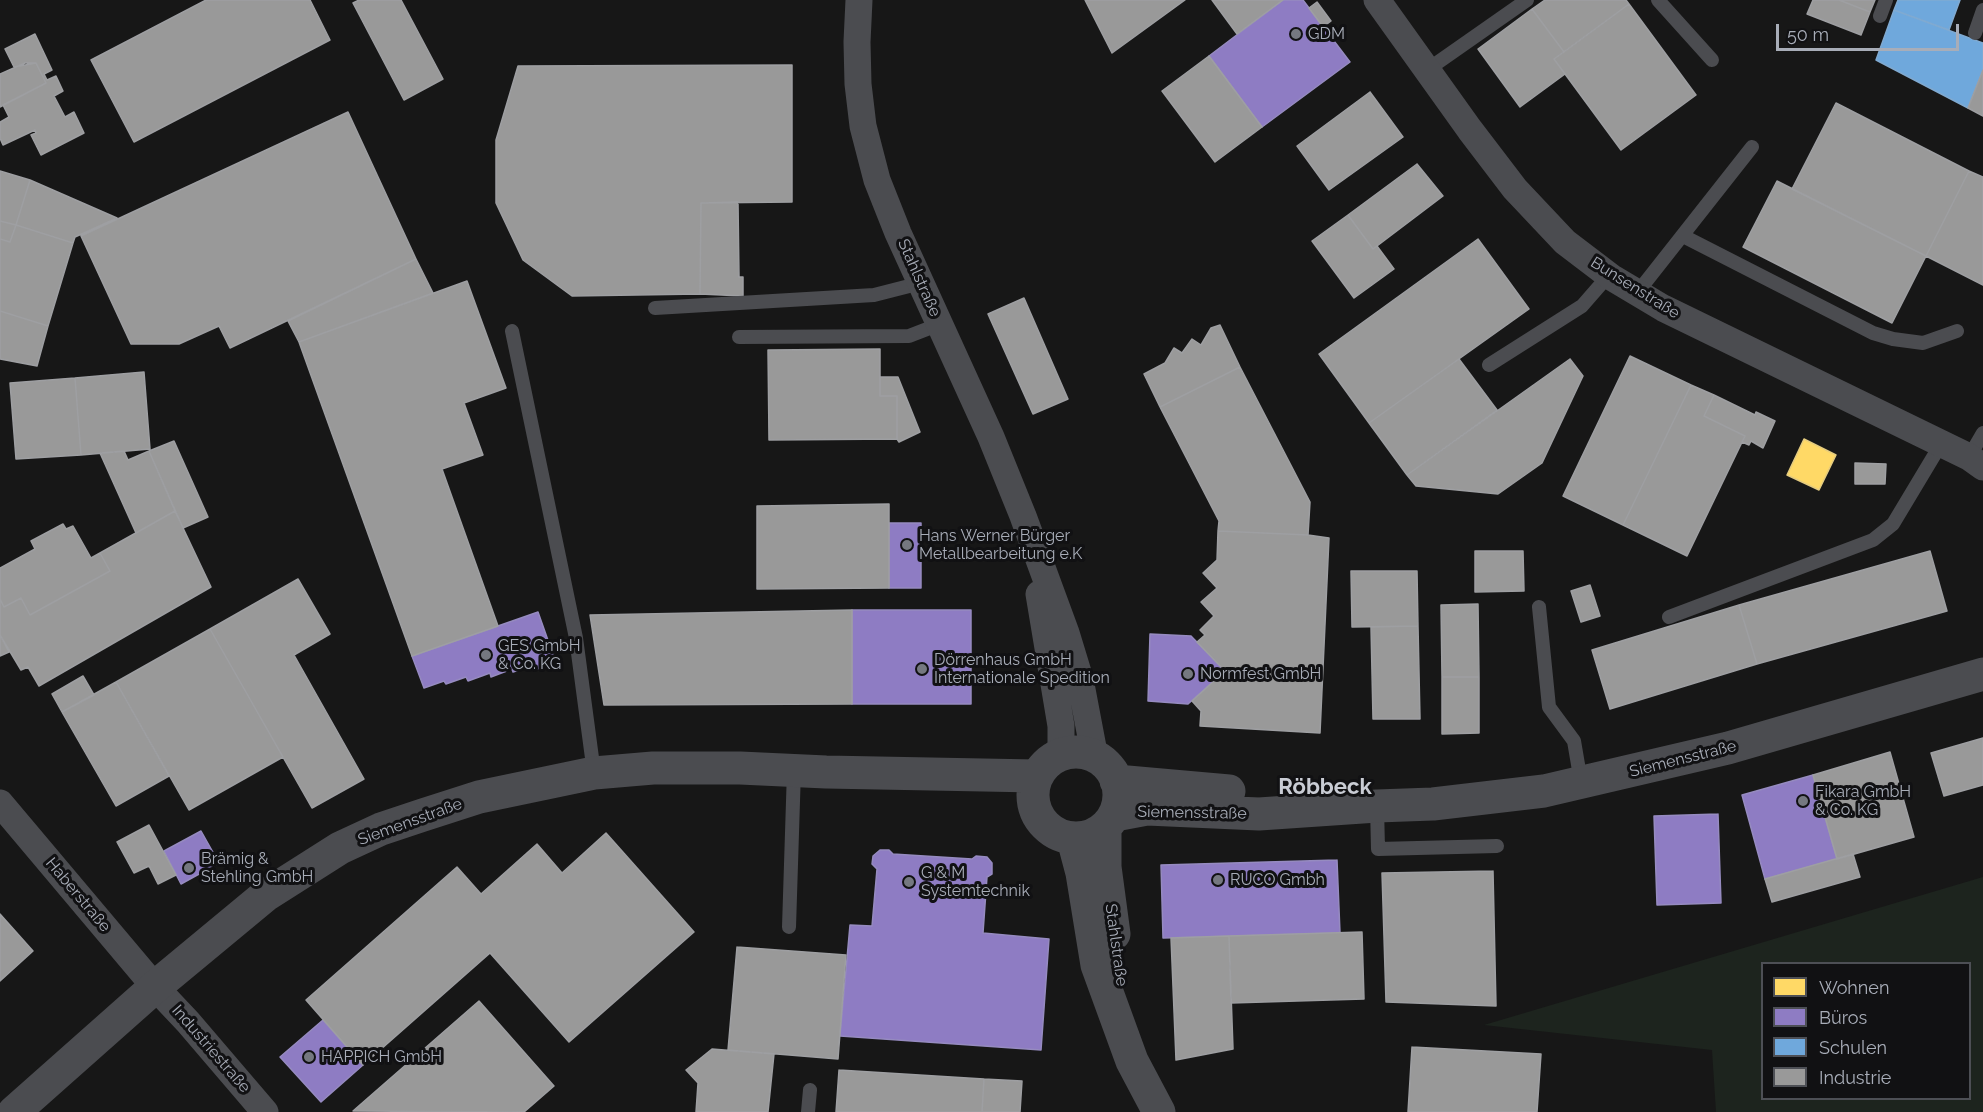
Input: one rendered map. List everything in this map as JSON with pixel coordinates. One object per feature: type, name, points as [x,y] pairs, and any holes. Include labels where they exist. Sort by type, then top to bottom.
[{"type":"street","name":"Stahlstraße","points":[[859,0],[858,84],[863,126],[878,180],[921,283],[1002,463],[1066,633],[1106,770]]},
{"type":"street","name":"Bunsenstraße","points":[[1377,0],[1515,189],[1564,242],[1609,275],[1663,308],[1976,462]]},
{"type":"street","name":"Stahlstraße","points":[[1031,543],[1061,726],[1061,755]]},
{"type":"street","name":"Siemensstraße","points":[[1110,821],[1147,809],[1259,814],[1433,804],[1544,791],[1728,748],[1983,674]]},
{"type":"street","points":[[1079,752],[1106,770],[1120,798],[1110,821],[1090,835],[1073,839],[1043,824],[1035,809],[1033,793],[1036,776],[1047,763],[1061,755],[1079,752]]},
{"type":"street","name":"Siemensstraße","points":[[14,1112],[155,987],[266,895],[340,848],[381,829],[478,797],[594,773],[653,768],[740,768],[1036,776]]},
{"type":"street","name":"Siemensstraße","points":[[1106,770],[1261,793],[1377,806]]},
{"type":"street","name":"Siemensstraße","points":[[826,772],[1007,798],[1035,809]]},
{"type":"street","name":"Haberstraße","points":[[0,803],[155,987]]},
{"type":"street","name":"Stahlstraße","points":[[1110,821],[1105,867],[1132,1061]]},
{"type":"street","name":"Stahlstraße","points":[[1073,839],[1082,873],[1097,964],[1132,1061],[1159,1112]]},
{"type":"street","name":"Industriestraße","points":[[155,987],[265,1112]]},
{"type":"lane","points":[[1427,70],[1527,0]]},
{"type":"lane","points":[[1658,0],[1712,60]]},
{"type":"lane","points":[[1880,16],[1886,0]]},
{"type":"lane","points":[[1975,33],[1983,10]]},
{"type":"lane","points":[[1637,293],[1752,147]]},
{"type":"lane","points":[[1683,236],[1873,333],[1893,339],[1923,343],[1957,331]]},
{"type":"lane","points":[[1489,365],[1582,306],[1609,275]]},
{"type":"lane","points":[[655,308],[874,295],[921,283]]},
{"type":"lane","points":[[738,337],[909,336],[940,324]]},
{"type":"lane","points":[[512,331],[576,638],[594,773]]},
{"type":"lane","points":[[1976,462],[1983,433]]},
{"type":"lane","points":[[1669,617],[1873,540],[1893,524],[1941,444]]},
{"type":"lane","points":[[1539,607],[1549,707],[1574,741],[1581,783]]},
{"type":"lane","points":[[789,927],[794,770]]},
{"type":"lane","points":[[1377,806],[1378,849],[1497,846]]},
{"type":"lane","points":[[808,1112],[810,1090]]},
{"type":"shaded area","points":[[1983,877],[1983,1112],[1716,1112],[1712,1050],[1484,1025]]},
{"type":"building: Wohnen","points":[[1804,439],[1836,455],[1819,490],[1787,475]]},
{"type":"building: Büros","points":[[1283,0],[1303,0],[1350,62],[1262,127],[1209,56]]},
{"type":"building: Büros","points":[[889,523],[921,523],[921,588],[889,588]]},
{"type":"building: Büros","points":[[852,610],[971,610],[971,704],[852,704]]},
{"type":"building: Büros","points":[[538,612],[556,663],[537,669],[535,665],[513,672],[512,669],[491,677],[490,673],[468,681],[466,677],[446,684],[444,681],[424,688],[412,656]]},
{"type":"building: Büros","points":[[1150,634],[1191,636],[1225,671],[1188,704],[1148,701]]},
{"type":"building: Büros","points":[[1813,775],[1837,859],[1765,879],[1742,795]]},
{"type":"building: Büros","points":[[1718,814],[1721,903],[1657,905],[1654,816]]},
{"type":"building: Büros","points":[[201,831],[219,863],[181,884],[164,851]]},
{"type":"building: Büros","points":[[880,850],[889,850],[893,854],[972,859],[976,856],[987,857],[992,863],[992,874],[987,877],[983,933],[1049,939],[1041,1050],[840,1036],[850,925],[872,926],[877,869],[872,864],[873,856]]},
{"type":"building: Büros","points":[[1337,860],[1340,933],[1163,938],[1161,865]]},
{"type":"building: Büros","points":[[323,1020],[363,1065],[321,1102],[280,1057]]},
{"type":"building: Schulen","points":[[1898,0],[1960,0],[1949,30],[1894,10]]},
{"type":"building: Schulen","points":[[1894,10],[1983,43],[1983,70],[1968,108],[1876,60]]},
{"type":"building: Industrie","points":[[206,0],[310,0],[330,40],[134,142],[91,60]]},
{"type":"building: Industrie","points":[[359,0],[401,0],[443,79],[404,100],[353,3]]},
{"type":"building: Industrie","points":[[1085,0],[1185,0],[1112,53]]},
{"type":"building: Industrie","points":[[1212,0],[1283,0],[1237,34]]},
{"type":"building: Industrie","points":[[1545,0],[1626,0],[1629,4],[1564,52],[1532,9]]},
{"type":"building: Industrie","points":[[1813,0],[1839,0],[1870,12],[1861,35],[1807,14]]},
{"type":"building: Industrie","points":[[1839,0],[1875,0],[1870,12]]},
{"type":"building: Industrie","points":[[1317,2],[1331,21],[1323,27],[1309,8]]},
{"type":"building: Industrie","points":[[1629,4],[1696,95],[1621,150],[1554,59]]},
{"type":"building: Industrie","points":[[1532,9],[1564,52],[1554,59],[1565,74],[1520,107],[1478,49]]},
{"type":"building: Industrie","points":[[35,34],[52,70],[44,74],[47,80],[56,76],[63,91],[54,96],[65,117],[74,112],[84,133],[41,155],[31,135],[36,133],[35,130],[3,145],[0,138],[0,122],[9,117],[3,105],[46,83],[36,63],[14,67],[5,49]]},
{"type":"building: Industrie","points":[[1209,56],[1262,127],[1215,162],[1162,91]]},
{"type":"building: Industrie","points":[[25,63],[36,63],[46,83],[0,107],[0,74]]},
{"type":"building: Industrie","points":[[792,65],[792,202],[701,203],[700,294],[572,296],[523,260],[496,203],[496,140],[518,66]]},
{"type":"building: Industrie","points":[[1983,70],[1983,116],[1968,108]]},
{"type":"building: Industrie","points":[[1370,92],[1403,137],[1329,190],[1297,146]]},
{"type":"building: Industrie","points":[[1836,103],[1969,171],[1926,256],[1792,189]]},
{"type":"building: Industrie","points":[[348,112],[416,259],[230,348],[219,326],[179,344],[131,344],[81,236]]},
{"type":"building: Industrie","points":[[1417,164],[1443,196],[1373,249],[1348,215]]},
{"type":"building: Industrie","points":[[0,171],[30,180],[16,225],[0,221]]},
{"type":"building: Industrie","points":[[1969,171],[1983,177],[1983,285],[1926,256]]},
{"type":"building: Industrie","points":[[30,180],[117,218],[75,237],[73,243],[16,225]]},
{"type":"building: Industrie","points":[[1777,181],[1926,256],[1892,323],[1743,247]]},
{"type":"building: Industrie","points":[[738,202],[739,277],[743,277],[743,296],[700,294],[701,203]]},
{"type":"building: Industrie","points":[[1348,215],[1373,249],[1377,246],[1394,269],[1354,298],[1312,241]]},
{"type":"building: Industrie","points":[[0,221],[16,225],[10,242],[0,239]]},
{"type":"building: Industrie","points":[[16,225],[73,243],[48,326],[0,311],[0,239],[10,242]]},
{"type":"building: Industrie","points":[[1478,239],[1529,309],[1369,423],[1319,354]]},
{"type":"building: Industrie","points":[[416,259],[433,293],[299,342],[288,321]]},
{"type":"building: Industrie","points":[[467,281],[506,388],[464,403],[483,455],[442,469],[498,626],[412,656],[299,342]]},
{"type":"building: Industrie","points":[[1024,298],[1068,399],[1033,414],[988,314]]},
{"type":"building: Industrie","points":[[0,311],[48,326],[37,366],[0,359]]},
{"type":"building: Industrie","points":[[1220,325],[1240,367],[1160,407],[1144,374],[1165,363],[1174,348],[1182,353],[1192,339],[1201,345],[1211,328]]},
{"type":"building: Industrie","points":[[880,349],[880,396],[897,396],[897,439],[769,440],[768,350]]},
{"type":"building: Industrie","points":[[1630,356],[1691,385],[1623,525],[1563,496]]},
{"type":"building: Industrie","points":[[1459,359],[1497,410],[1407,475],[1369,423]]},
{"type":"building: Industrie","points":[[1570,359],[1583,376],[1542,463],[1498,494],[1416,486],[1407,475]]},
{"type":"building: Industrie","points":[[1240,367],[1310,502],[1308,535],[1218,531],[1219,521],[1160,407]]},
{"type":"building: Industrie","points":[[144,372],[150,449],[81,455],[75,378]]},
{"type":"building: Industrie","points":[[880,377],[898,377],[920,432],[899,442],[897,439],[897,396],[880,396]]},
{"type":"building: Industrie","points":[[75,378],[81,455],[16,459],[10,383]]},
{"type":"building: Industrie","points":[[1691,385],[1714,395],[1704,416],[1745,436],[1687,556],[1623,525]]},
{"type":"building: Industrie","points":[[1714,395],[1755,415],[1756,412],[1775,421],[1763,448],[1751,441],[1749,445],[1742,442],[1745,436],[1704,416]]},
{"type":"building: Industrie","points":[[174,441],[208,517],[183,528],[149,451]]},
{"type":"building: Industrie","points":[[124,451],[128,460],[149,451],[175,511],[136,533],[100,453]]},
{"type":"building: Industrie","points":[[1855,463],[1886,464],[1885,484],[1855,484]]},
{"type":"building: Industrie","points":[[889,504],[889,588],[757,589],[757,506]]},
{"type":"building: Industrie","points":[[175,511],[211,587],[39,686],[28,667],[21,670],[0,635],[0,599],[4,607],[21,598],[30,615],[110,571],[100,553]]},
{"type":"building: Industrie","points":[[63,524],[66,529],[73,526],[91,558],[100,553],[110,571],[30,615],[21,598],[4,607],[0,599],[0,568],[35,549],[31,541]]},
{"type":"building: Industrie","points":[[1218,531],[1329,538],[1320,733],[1200,726],[1201,711],[1192,701],[1225,671],[1197,642],[1205,635],[1200,630],[1214,616],[1201,602],[1217,588],[1203,573],[1217,560]]},
{"type":"building: Industrie","points":[[1475,551],[1523,551],[1524,591],[1475,592]]},
{"type":"building: Industrie","points":[[1930,551],[1947,611],[1757,664],[1739,605]]},
{"type":"building: Industrie","points":[[1351,571],[1417,571],[1418,626],[1352,627]]},
{"type":"building: Industrie","points":[[298,579],[330,634],[294,655],[364,779],[312,808],[210,629]]},
{"type":"building: Industrie","points":[[1590,585],[1600,616],[1581,622],[1571,591]]},
{"type":"building: Industrie","points":[[1478,604],[1479,677],[1442,677],[1441,605]]},
{"type":"building: Industrie","points":[[1739,605],[1757,664],[1610,709],[1592,650]]},
{"type":"building: Industrie","points":[[852,610],[852,704],[604,705],[590,615]]},
{"type":"building: Industrie","points":[[1418,626],[1420,719],[1373,719],[1371,627]]},
{"type":"building: Industrie","points":[[210,629],[283,757],[189,810],[116,682]]},
{"type":"building: Industrie","points":[[0,635],[9,652],[0,656]]},
{"type":"building: Industrie","points":[[83,676],[94,695],[62,712],[52,694]]},
{"type":"building: Industrie","points":[[1442,677],[1479,677],[1479,733],[1442,734]]},
{"type":"building: Industrie","points":[[116,682],[169,776],[116,806],[62,712]]},
{"type":"building: Industrie","points":[[1983,738],[1983,785],[1944,796],[1931,753]]},
{"type":"building: Industrie","points":[[1890,752],[1914,837],[1837,859],[1813,775]]},
{"type":"building: Industrie","points":[[149,825],[176,875],[158,884],[149,866],[134,873],[117,842]]},
{"type":"building: Industrie","points":[[606,833],[694,932],[569,1042],[490,953],[363,1065],[306,1000],[457,867],[481,894],[537,844],[562,873]]},
{"type":"building: Industrie","points":[[1853,854],[1860,877],[1772,902],[1765,879]]},
{"type":"building: Industrie","points":[[1493,871],[1496,1006],[1386,1002],[1382,873]]},
{"type":"building: Industrie","points":[[0,914],[33,951],[0,981]]},
{"type":"building: Industrie","points":[[1362,932],[1364,999],[1231,1003],[1229,936]]},
{"type":"building: Industrie","points":[[1229,936],[1233,1049],[1176,1060],[1171,938]]},
{"type":"building: Industrie","points":[[737,947],[846,955],[838,1059],[728,1050]]},
{"type":"building: Industrie","points":[[479,1001],[554,1086],[524,1112],[353,1111]]},
{"type":"building: Industrie","points":[[1412,1047],[1541,1054],[1537,1112],[1408,1112]]},
{"type":"building: Industrie","points":[[712,1049],[774,1054],[768,1112],[696,1112],[698,1083],[686,1070]]},
{"type":"building: Industrie","points":[[839,1070],[984,1079],[982,1112],[836,1112]]},
{"type":"building: Industrie","points":[[984,1079],[1022,1081],[1020,1112],[982,1112]]},
{"type":"place","name":"GDM","points":[[1296,34]]},
{"type":"place","name":"Hans Werner Bürger Metallbearbeitung e.K","points":[[907,545]]},
{"type":"place","name":"GES GmbH & Co. KG","points":[[486,655]]},
{"type":"place","name":"Dörrenhaus GmbH Internationale Spedition","points":[[922,669]]},
{"type":"place","name":"Normfest GmbH","points":[[1188,674]]},
{"type":"place","name":"Fikara GmbH & Co. KG","points":[[1803,801]]},
{"type":"place","name":"Brämig & Stehling GmbH","points":[[189,868]]},
{"type":"place","name":"RUCO Gmbh","points":[[1218,880]]},
{"type":"place","name":"G & M Systemtechnik","points":[[909,882]]},
{"type":"place","name":"HAPPICH GmbH","points":[[309,1057]]},
{"type":"district","name":"Röbbeck","points":[[1325,787]]}]
